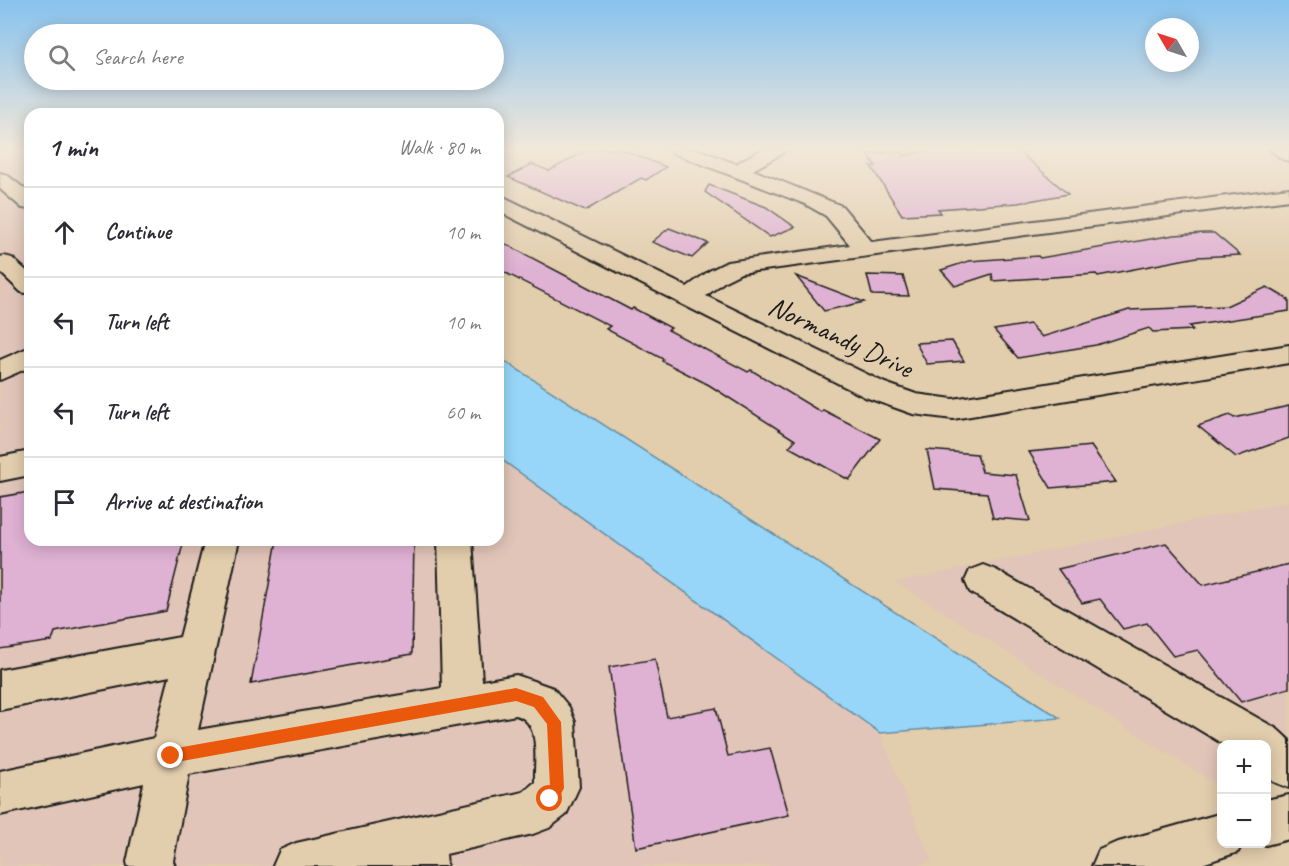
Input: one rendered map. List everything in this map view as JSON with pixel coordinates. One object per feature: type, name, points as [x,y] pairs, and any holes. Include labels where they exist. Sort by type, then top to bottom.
[{"type":"street","points":[[785,189],[834,211],[866,249]]},
{"type":"street","points":[[688,298],[717,276],[735,267],[1289,194]]},
{"type":"street","name":"Normandy Drive","points":[[504,206],[875,390],[913,404],[953,409],[1289,354]]},
{"type":"street","points":[[24,255],[2,264],[24,282]]},
{"type":"street","points":[[0,371],[24,359]]},
{"type":"street","points":[[0,469],[24,464]]},
{"type":"street","points":[[152,866],[150,862],[171,756],[221,546]]},
{"type":"street","points":[[455,546],[463,704]]},
{"type":"street","points":[[983,581],[1255,740]]},
{"type":"street","points":[[0,690],[195,653]]},
{"type":"street","points":[[0,793],[171,756],[516,695],[539,702],[554,722],[557,788],[550,799],[533,812],[423,852],[296,866]]},
{"type":"street","points":[[1271,752],[1289,767]]},
{"type":"street","points":[[1271,822],[1289,817]]},
{"type":"street","points":[[1115,866],[1217,837]]},
{"type":"shaded area","points":[[0,189],[24,189],[24,546],[504,546],[504,461],[880,733],[932,862],[916,866],[0,866]]},
{"type":"shaded area","points":[[1289,501],[1289,774],[1271,779],[1271,740],[1217,740],[1217,784],[896,582]]},
{"type":"water","points":[[504,361],[1060,718],[880,733],[504,461]]},
{"type":"building","points":[[536,189],[622,189],[585,211]]},
{"type":"building","points":[[706,189],[720,189],[766,207],[795,227],[770,237],[705,192]]},
{"type":"building","points":[[886,189],[1063,189],[1068,194],[1018,203],[938,209],[941,213],[902,215]]},
{"type":"building","points":[[669,228],[708,243],[692,258],[652,242]]},
{"type":"building","points":[[1214,233],[1240,255],[1197,257],[1098,276],[1096,274],[993,281],[992,274],[955,286],[941,270],[969,261],[1038,256],[1040,258],[1174,235]]},
{"type":"building","points":[[504,243],[631,310],[633,308],[671,328],[668,330],[748,372],[751,370],[821,412],[823,410],[880,439],[849,480],[789,447],[795,440],[709,385],[606,329],[610,326],[504,272]]},
{"type":"building","points":[[867,275],[903,276],[909,296],[872,295]]},
{"type":"building","points":[[796,276],[864,302],[824,311]]},
{"type":"building","points":[[1267,287],[1289,300],[1289,311],[1189,326],[1193,330],[1153,332],[1149,328],[1096,345],[1018,358],[994,330],[1030,324],[1042,337],[1129,310],[1226,306]]},
{"type":"building","points":[[952,341],[964,361],[927,364],[916,343]]},
{"type":"building","points":[[1289,406],[1289,438],[1236,457],[1198,426],[1230,415],[1234,418]]},
{"type":"building","points":[[1091,446],[1116,482],[1051,488],[1029,452]]},
{"type":"building","points":[[927,450],[977,454],[982,472],[1016,475],[1030,521],[993,518],[987,493],[935,489]]},
{"type":"building","points":[[24,493],[24,546],[182,546],[166,611],[55,632],[52,641],[0,649],[0,497]]},
{"type":"building","points":[[1166,543],[1203,585],[1289,564],[1289,688],[1241,702],[1198,650],[1173,656],[1147,623],[1123,629],[1100,599],[1082,603],[1058,569]]},
{"type":"building","points":[[276,546],[414,546],[412,654],[251,684]]},
{"type":"building","points":[[655,659],[667,717],[716,708],[728,756],[770,748],[789,815],[636,848],[609,667]]},
{"type":"route","points":[[171,756],[516,695],[539,702],[554,722],[557,788],[550,799]]}]
